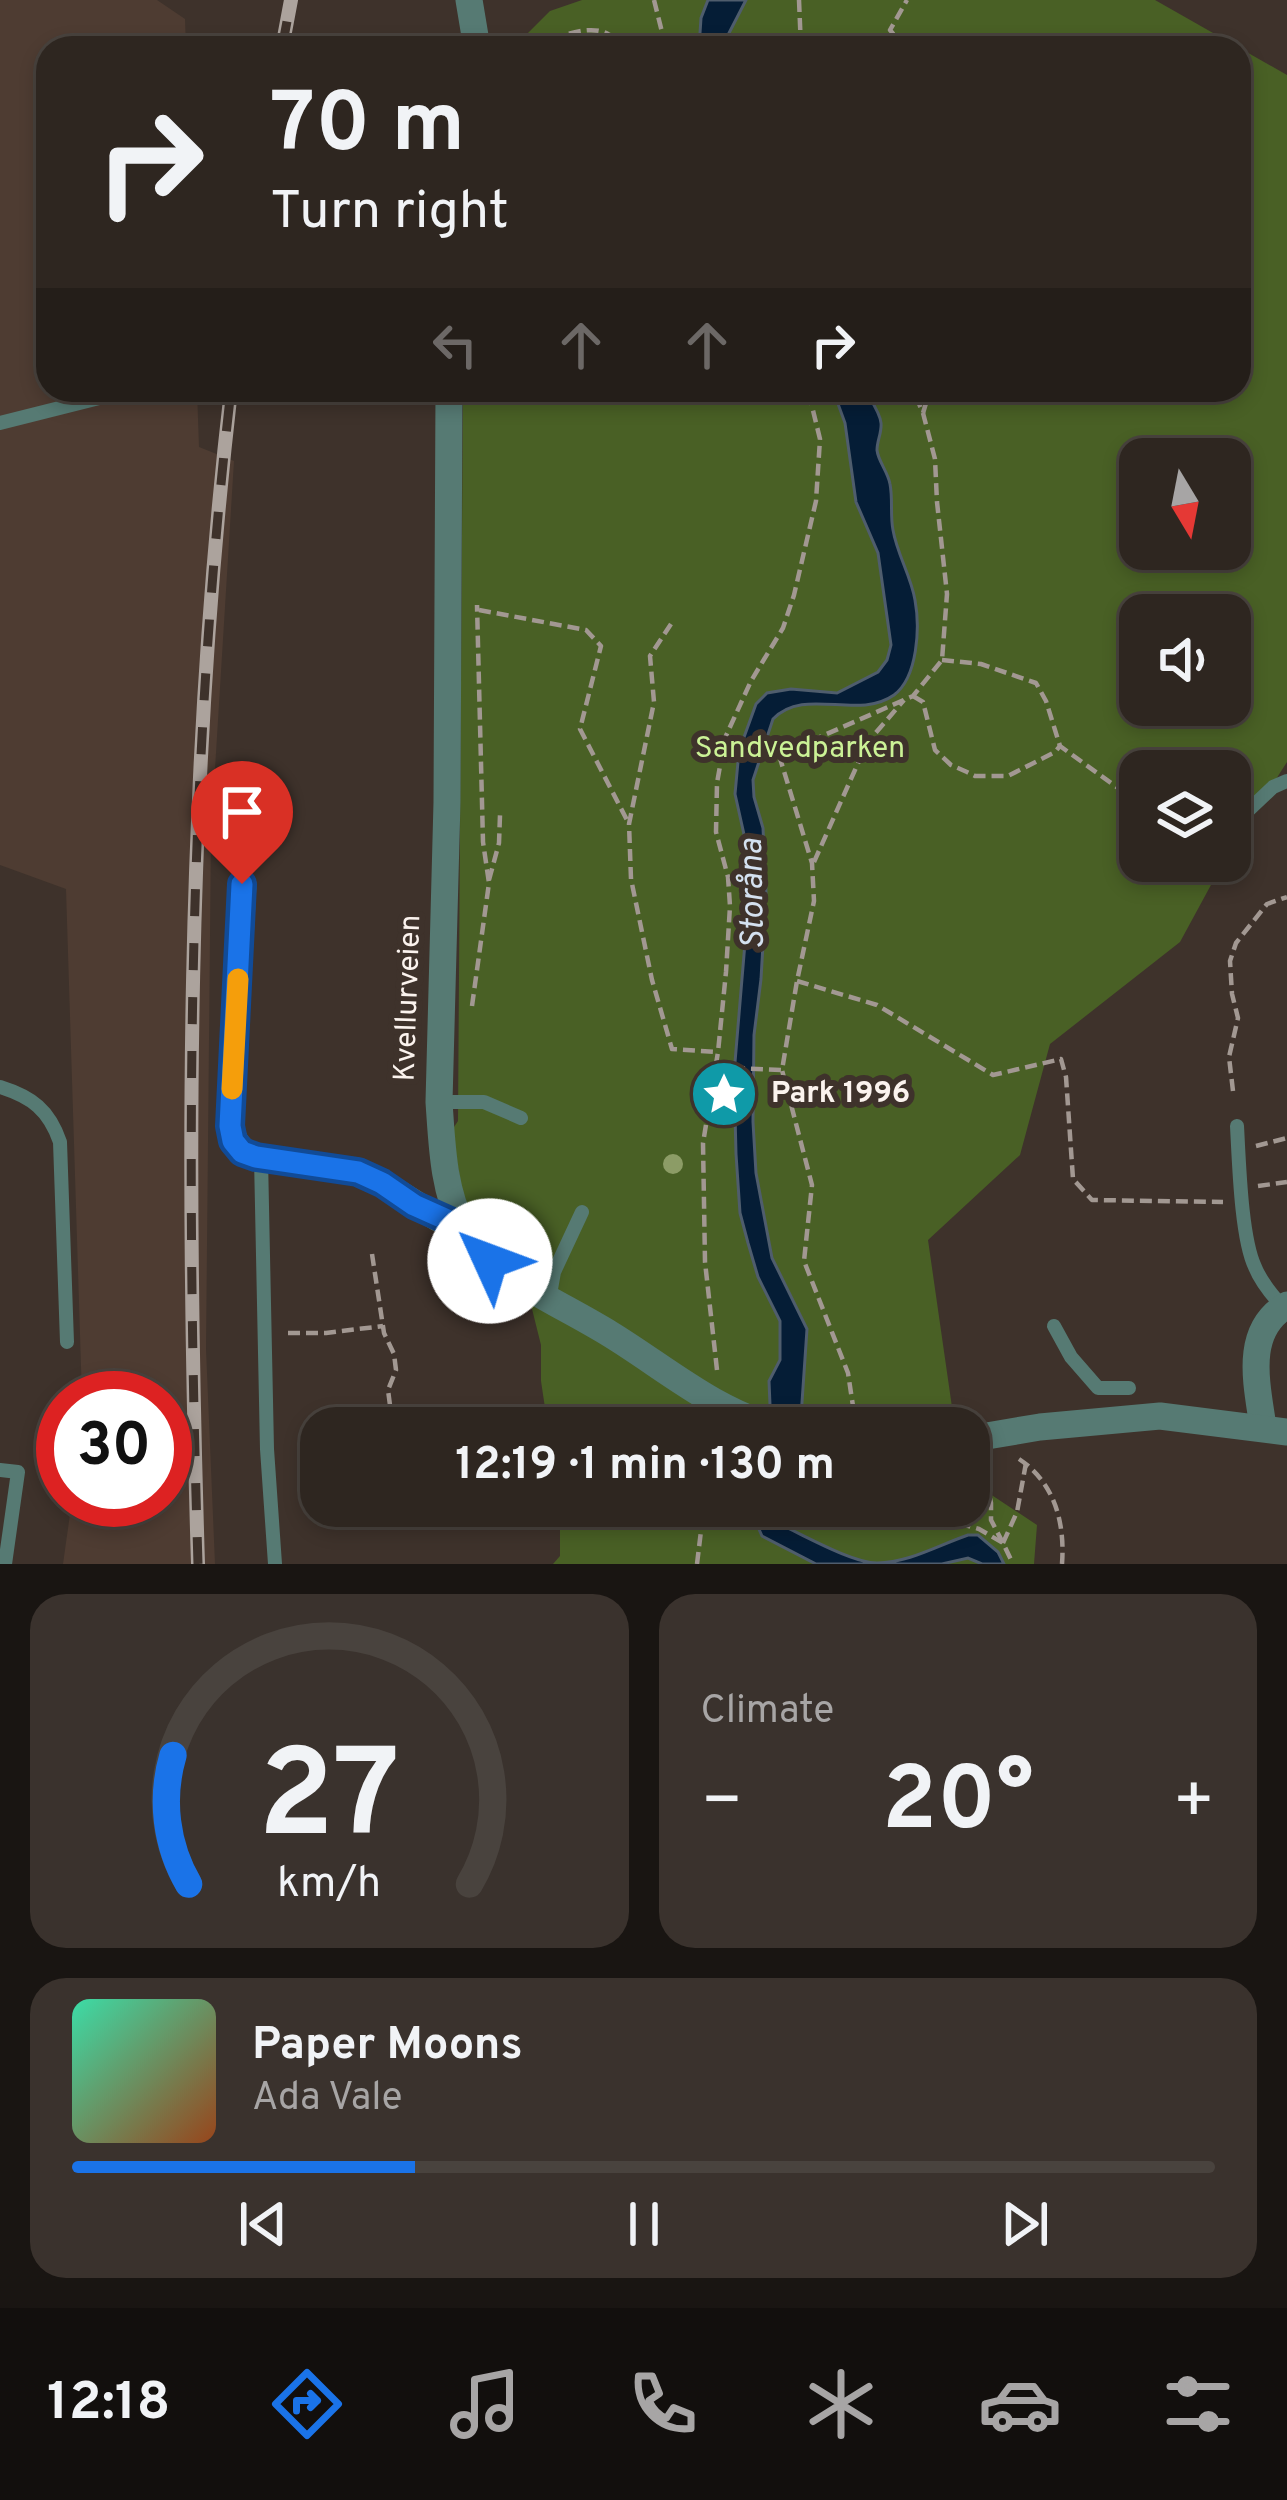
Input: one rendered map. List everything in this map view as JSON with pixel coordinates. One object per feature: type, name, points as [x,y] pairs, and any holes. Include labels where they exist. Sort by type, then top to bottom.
[{"type":"street","points":[[469,0],[475,36]]},
{"type":"street","name":"Kvellurveien","points":[[449,402],[447,802],[439,1102],[447,1182],[463,1227],[490,1261],[725,1407]]},
{"type":"street","points":[[242,884],[233,1141],[242,1152],[261,1158],[358,1172],[463,1227]]},
{"type":"street","points":[[990,1442],[1040,1427],[1160,1416],[1275,1429],[1254,1360],[1261,1335],[1285,1305]]},
{"type":"lane","points":[[0,423],[83,402]]},
{"type":"lane","points":[[1251,808],[1287,781]]},
{"type":"lane","points":[[0,1087],[18,1093],[51,1117],[60,1142],[67,1342]]},
{"type":"lane","points":[[439,1102],[484,1102],[521,1118]]},
{"type":"lane","points":[[1237,1126],[1252,1264],[1271,1294],[1285,1305]]},
{"type":"lane","points":[[261,1158],[268,1494],[275,1564]]},
{"type":"lane","points":[[549,1300],[554,1272],[582,1212]]},
{"type":"lane","points":[[1054,1326],[1071,1357],[1098,1388],[1129,1388]]},
{"type":"lane","points":[[0,1471],[18,1472],[5,1564]]},
{"type":"path","points":[[654,0],[663,36]]},
{"type":"path","points":[[799,0],[800,36]]},
{"type":"path","points":[[895,36],[890,30],[908,0]]},
{"type":"path","points":[[573,36],[588,31],[610,36]]},
{"type":"path","points":[[718,1382],[703,1233],[703,1142],[719,1067],[730,906],[716,832],[717,783],[751,681],[783,628],[794,595],[816,501],[820,439],[811,402]]},
{"type":"path","points":[[812,867],[867,743],[942,660],[947,594],[935,459],[918,402]]},
{"type":"path","points":[[923,413],[926,402]]},
{"type":"path","points":[[489,883],[483,842],[478,610],[586,630],[601,646],[580,729],[629,824]]},
{"type":"path","points":[[671,624],[650,656],[654,702],[629,824],[631,879],[672,1049],[718,1052]]},
{"type":"path","points":[[942,660],[981,664],[1036,683],[1060,746],[1119,789]]},
{"type":"path","points":[[729,739],[775,754],[910,697],[923,701],[935,750],[951,765],[976,776],[1008,776],[1060,746]]},
{"type":"path","points":[[775,754],[812,867],[814,901],[782,1070],[812,1185],[804,1261],[848,1373],[853,1407]]},
{"type":"path","points":[[469,1019],[500,815]]},
{"type":"path","points":[[1232,1091],[1229,1057],[1238,1018],[1230,962],[1236,943],[1267,904],[1287,897]]},
{"type":"path","points":[[797,981],[877,1005],[993,1076],[1061,1059],[1073,1179],[1092,1200],[1242,1196],[1287,1182]]},
{"type":"path","points":[[719,1067],[782,1070]]},
{"type":"path","points":[[1238,1149],[1287,1138]]},
{"type":"path","points":[[372,1254],[383,1326],[396,1370],[388,1390],[390,1407]]},
{"type":"path","points":[[265,1336],[383,1326]]},
{"type":"path","points":[[1003,1544],[1017,1512],[1028,1450],[1040,1427]]},
{"type":"path","points":[[1016,1457],[1043,1481],[1061,1520],[1062,1564]]},
{"type":"path","points":[[990,1500],[991,1520],[1013,1564]]},
{"type":"path","points":[[697,1564],[701,1527]]},
{"type":"path","points":[[972,1527],[1003,1544]]},
{"type":"shaded area","points":[[0,0],[157,0],[185,19],[186,36],[36,36],[36,402],[197,402],[199,447],[234,461],[211,834],[206,1349],[215,1564],[63,1564],[68,1527],[192,1527],[192,1371],[81,1371],[66,889],[0,865]]},
{"type":"green space","name":"Sandvedparken","points":[[582,0],[1155,0],[1218,36],[525,36],[550,11]]},
{"type":"green space","name":"Sandvedparken","points":[[1251,55],[1287,75],[1287,762],[1251,818],[1251,750],[1119,750],[1119,882],[1213,882],[1180,942],[1050,1044],[1020,1155],[928,1240],[952,1407],[545,1407],[541,1345],[530,1301],[465,1210],[452,1130],[458,1121],[463,402],[1251,402]]},
{"type":"green space","points":[[990,1494],[1037,1525],[1034,1564],[553,1564],[560,1556],[560,1527],[990,1527]]},
{"type":"water","points":[[708,0],[746,0],[728,36],[700,36]]},
{"type":"water","name":"Storåna","points":[[837,402],[872,402],[879,414],[877,450],[890,484],[895,539],[915,600],[917,637],[913,664],[894,695],[864,705],[800,705],[773,719],[753,780],[763,828],[766,892],[754,1035],[756,1173],[772,1258],[807,1329],[802,1407],[771,1407],[769,1381],[780,1360],[780,1321],[758,1277],[740,1213],[736,1154],[734,1074],[747,919],[747,848],[735,794],[739,751],[756,704],[767,693],[791,689],[837,693],[878,672],[887,660],[891,645],[878,553],[856,502],[845,423]]},
{"type":"water","points":[[758,1527],[785,1527],[842,1554],[877,1563],[978,1535],[1004,1564],[982,1564],[968,1558],[942,1564],[816,1564],[762,1536]]},
{"type":"railway","points":[[284,36],[291,0]]},
{"type":"railway","points":[[198,1564],[193,976],[205,683],[230,402]]},
{"type":"slow traffic","points":[[232,1089],[238,979]]},
{"type":"place","name":"Park 1996","points":[[724,1094]]},
{"type":"route","points":[[242,884],[233,1141],[242,1152],[256,1157],[358,1172],[382,1183],[414,1205],[463,1227],[490,1261]]}]
